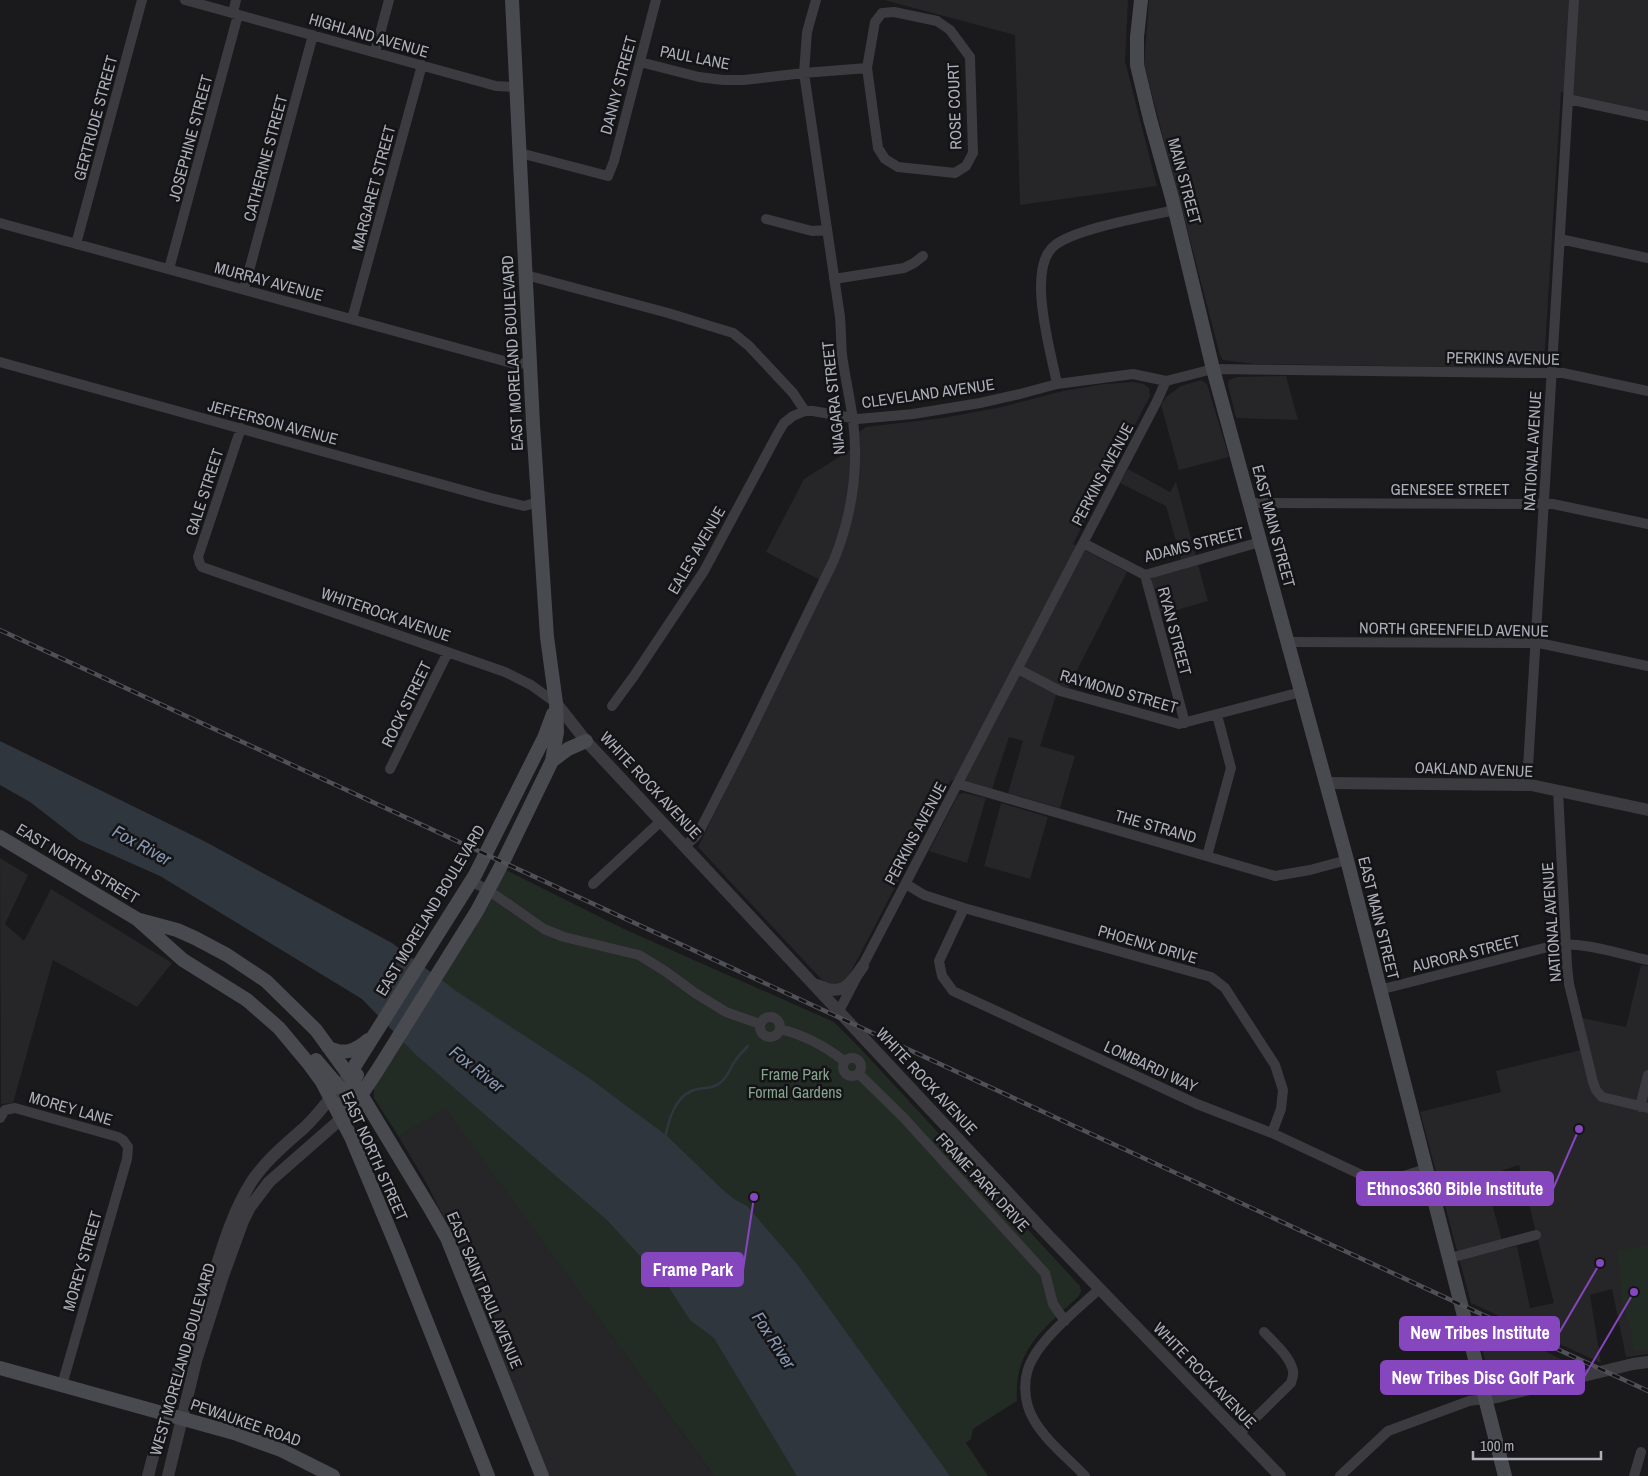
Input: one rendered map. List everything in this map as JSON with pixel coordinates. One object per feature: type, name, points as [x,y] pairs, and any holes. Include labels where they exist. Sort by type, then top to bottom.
[{"type":"main road","name":"EAST MORELAND BOULEVARD","points":[[347,1088],[384,1037],[430,966],[473,918],[552,761],[557,732],[556,704],[547,637],[538,502],[512,0]]},
{"type":"main road","name":"MAIN STREET","points":[[1141,0],[1137,37],[1137,65],[1175,210],[1213,369]]},
{"type":"main road","name":"EAST MAIN STREET","points":[[1213,369],[1347,860],[1505,1476]]},
{"type":"main road","name":"EAST MORELAND BOULEVARD","points":[[384,1037],[430,966],[444,926],[471,881],[510,807],[544,738],[556,704]]},
{"type":"main road","points":[[552,761],[568,749],[586,741]]},
{"type":"main road","points":[[510,807],[525,815]]},
{"type":"main road","name":"EAST NORTH STREET","points":[[0,837],[137,919],[183,960],[247,1000],[279,1028],[309,1064],[347,1088]]},
{"type":"main road","name":"EAST NORTH STREET","points":[[137,919],[177,930],[195,938],[227,955],[266,981],[304,1018],[328,1047],[347,1088],[342,1118],[399,1252],[488,1476]]},
{"type":"main road","points":[[228,988],[255,997],[284,1022],[347,1088]]},
{"type":"main road","points":[[328,1047],[335,1051],[347,1052],[365,1042],[384,1037]]},
{"type":"main road","name":"WEST MORELAND BOULEVARD","points":[[342,1118],[347,1088],[384,1037]]},
{"type":"main road","name":"EAST SAINT PAUL AVENUE","points":[[347,1088],[431,1210],[447,1238],[542,1476]]},
{"type":"main road","name":"PEWAUKEE ROAD","points":[[0,1368],[183,1419],[261,1443],[310,1463],[334,1476]]},
{"type":"street","name":"GERTRUDE STREET","points":[[76,244],[142,0]]},
{"type":"street","name":"HIGHLAND AVENUE","points":[[185,0],[496,86],[516,87]]},
{"type":"street","name":"JOSEPHINE STREET","points":[[169,269],[235,14],[236,0]]},
{"type":"street","points":[[375,52],[389,0]]},
{"type":"street","name":"DANNY STREET","points":[[520,153],[608,176],[614,161],[656,0]]},
{"type":"street","name":"NIAGARA STREET","points":[[685,846],[700,830],[817,596],[843,538],[850,510],[854,478],[853,419],[842,354],[840,317],[804,73],[807,32],[816,0]]},
{"type":"street","name":"NATIONAL AVENUE","points":[[1526,784],[1574,0]]},
{"type":"street","name":"ROSE COURT","points":[[894,12],[937,22],[950,30],[970,57],[972,153],[966,166],[955,173],[898,167],[885,159],[878,148],[867,68],[875,22],[882,13],[894,12]]},
{"type":"street","name":"CATHERINE STREET","points":[[244,289],[313,35]]},
{"type":"street","name":"PAUL LANE","points":[[640,62],[699,77],[723,80],[744,80],[804,73]]},
{"type":"street","name":"MARGARET STREET","points":[[352,319],[422,66]]},
{"type":"street","points":[[804,73],[867,68]]},
{"type":"street","points":[[1568,100],[1648,116]]},
{"type":"street","points":[[1057,384],[1040,289],[1041,271],[1046,257],[1054,246],[1067,239],[1175,210]]},
{"type":"street","points":[[766,219],[812,230],[827,230]]},
{"type":"street","name":"MURRAY AVENUE","points":[[0,222],[515,364],[530,362]]},
{"type":"street","points":[[1560,239],[1648,258]]},
{"type":"street","points":[[834,280],[904,268],[923,256]]},
{"type":"street","points":[[526,275],[668,313],[733,333],[750,346],[787,387],[805,411]]},
{"type":"street","name":"JEFFERSON AVENUE","points":[[0,362],[500,500],[524,506],[538,502]]},
{"type":"street","name":"PERKINS AVENUE","points":[[839,1011],[1166,381],[1213,369],[1551,372],[1648,391]]},
{"type":"street","name":"CLEVELAND AVENUE","points":[[805,411],[823,412],[853,419],[904,415],[952,408],[1020,394],[1057,384],[1133,374],[1166,381]]},
{"type":"street","name":"EALES AVENUE","points":[[612,706],[704,571],[784,423],[792,416],[805,411]]},
{"type":"street","name":"GALE STREET","points":[[200,564],[198,557],[241,428]]},
{"type":"street","name":"GENESEE STREET","points":[[1250,503],[1553,504],[1648,524]]},
{"type":"street","name":"ADAMS STREET","points":[[1083,542],[1145,575],[1260,542]]},
{"type":"street","name":"WHITEROCK AVENUE","points":[[200,564],[202,567],[505,672],[531,685],[556,704]]},
{"type":"street","name":"RYAN STREET","points":[[1145,575],[1185,723]]},
{"type":"street","name":"NORTH GREENFIELD AVENUE","points":[[1288,642],[1535,643],[1648,666]]},
{"type":"street","name":"ROCK STREET","points":[[390,769],[448,652]]},
{"type":"street","name":"RAYMOND STREET","points":[[1018,669],[1060,691],[1179,724],[1301,692]]},
{"type":"street","name":"WHITE ROCK AVENUE","points":[[556,704],[586,741],[1099,1289],[1280,1476]]},
{"type":"street","points":[[1207,856],[1231,768],[1217,715]]},
{"type":"street","name":"THE STRAND","points":[[958,784],[1275,876],[1310,870],[1347,860]]},
{"type":"street","name":"OAKLAND AVENUE","points":[[1326,784],[1526,784],[1648,810]]},
{"type":"street","name":"NATIONAL AVENUE","points":[[1558,791],[1569,984],[1596,1090],[1606,1099],[1644,1108]]},
{"type":"street","points":[[592,884],[661,820]]},
{"type":"street","name":"FRAME PARK DRIVE","points":[[471,881],[488,890],[544,929],[639,955],[726,1012],[760,1024],[760,1028],[766,1035],[775,1035],[780,1029],[809,1038],[831,1050],[844,1061],[853,1058],[858,1060],[861,1069],[859,1074],[903,1117],[1045,1273],[1053,1304],[1065,1322]]},
{"type":"street","name":"PHOENIX DRIVE","points":[[906,884],[924,895],[964,908],[1191,971],[1210,978],[1226,988],[1275,1066],[1283,1090],[1281,1109],[1272,1133]]},
{"type":"street","name":"LOMBARDI WAY","points":[[964,908],[938,961],[942,976],[953,991],[1197,1104],[1272,1133],[1366,1177],[1387,1181],[1426,1170]]},
{"type":"street","name":"AURORA STREET","points":[[1380,990],[1546,947],[1566,944],[1648,960]]},
{"type":"street","points":[[813,984],[832,991],[843,989],[851,982],[862,966]]},
{"type":"street","points":[[1644,1108],[1648,1075]]},
{"type":"street","name":"WEST MORELAND BOULEVARD","points":[[148,1476],[164,1414],[231,1223],[245,1194],[252,1181],[274,1154],[347,1088]]},
{"type":"street","name":"MOREY LANE","points":[[2,1114],[15,1108],[118,1137],[127,1144]]},
{"type":"street","name":"WEST MORELAND BOULEVARD","points":[[168,1476],[196,1361],[243,1221],[254,1201],[269,1182],[342,1118]]},
{"type":"street","name":"MOREY STREET","points":[[62,1385],[127,1159],[127,1144]]},
{"type":"street","points":[[1450,1258],[1536,1234]]},
{"type":"street","points":[[1085,1476],[1042,1432],[1030,1412],[1025,1394],[1032,1358],[1042,1345],[1099,1289]]},
{"type":"street","points":[[1239,1434],[1291,1383],[1293,1375],[1288,1359],[1264,1332]]},
{"type":"street","points":[[1340,1476],[1388,1431],[1469,1401],[1501,1396],[1648,1362]]},
{"type":"street","points":[[1634,1476],[1642,1452]]},
{"type":"shaded area","points":[[884,0],[1128,0],[1125,61],[1157,186],[1020,205],[1015,35]]},
{"type":"shaded area","points":[[1149,0],[1648,0],[1648,111],[1561,92],[1544,364],[1525,368],[1254,364],[1223,360],[1220,355],[1144,64]]},
{"type":"shaded area","points":[[1286,376],[1298,420],[1236,418],[1228,385],[1229,380],[1237,377]]},
{"type":"shaded area","points":[[1201,380],[1207,384],[1229,457],[1179,470],[1161,405],[1166,397],[1181,386]]},
{"type":"shaded area","points":[[1133,382],[1144,384],[1149,388],[1150,396],[1073,544],[1127,572],[1068,688],[1059,686],[1040,746],[1075,756],[1060,808],[1008,793],[1023,741],[1009,737],[992,789],[951,780],[846,981],[838,985],[824,982],[698,847],[828,584],[766,552],[804,479],[860,444],[859,432],[866,427],[943,418],[1002,407],[1063,391],[1104,384]]},
{"type":"shaded area","points":[[1128,469],[1170,492],[1176,482],[1208,601],[1160,615],[1151,585],[1152,579],[1184,569],[1166,506],[1120,483]]},
{"type":"shaded area","points":[[964,793],[986,798],[967,863],[929,851],[957,797],[959,794]]},
{"type":"shaded area","points":[[1001,803],[1048,817],[1030,879],[984,866]]},
{"type":"shaded area","points":[[0,858],[28,875],[5,924],[24,941],[51,889],[172,963],[137,1007],[53,960],[13,1103],[1,1104]]},
{"type":"shaded area","points":[[1641,965],[1648,966],[1648,1354],[1626,1357],[1612,1289],[1590,1295],[1601,1363],[1471,1303],[1420,1112],[1501,1092],[1496,1071],[1589,1048],[1582,1018],[1626,1027]],"holes":[[[1519,1165],[1554,1303],[1530,1308],[1517,1246],[1504,1249],[1485,1176]]]},
{"type":"shaded area","points":[[445,1107],[714,1476],[549,1476],[455,1240],[427,1184],[399,1137]]},
{"type":"shaded area","points":[[1474,1316],[1579,1368],[1502,1388],[1493,1387]]},
{"type":"green space","name":"Frame Park Formal Gardens","points":[[504,869],[624,929],[834,1022],[1080,1286],[1079,1296],[1043,1330],[1026,1353],[1017,1383],[1017,1401],[973,1429],[971,1439],[966,1443],[988,1476],[714,1476],[445,1108],[399,1137],[374,1098],[374,1087]]},
{"type":"green space","points":[[1648,1245],[1648,1350],[1633,1350],[1631,1332],[1622,1301],[1617,1250]]},
{"type":"water","name":"Fox River","points":[[0,741],[204,841],[392,943],[456,991],[589,1078],[667,1136],[723,1190],[747,1206],[797,1264],[950,1476],[797,1476],[714,1338],[690,1320],[668,1286],[607,1220],[416,1055],[362,999],[160,876],[79,840],[30,802],[0,785]]},
{"type":"waterway","points":[[665,1138],[671,1115],[679,1101],[690,1091],[712,1087],[720,1083],[726,1077],[736,1059],[748,1046]]},
{"type":"railway","points":[[0,630],[1648,1391]]},
{"type":"place","name":"Ethnos360 Bible Institute","points":[[1579,1129]]},
{"type":"place","name":"Frame Park","points":[[754,1197]]},
{"type":"place","name":"New Tribes Institute","points":[[1600,1263]]},
{"type":"place","name":"New Tribes Disc Golf Park","points":[[1634,1292]]}]
